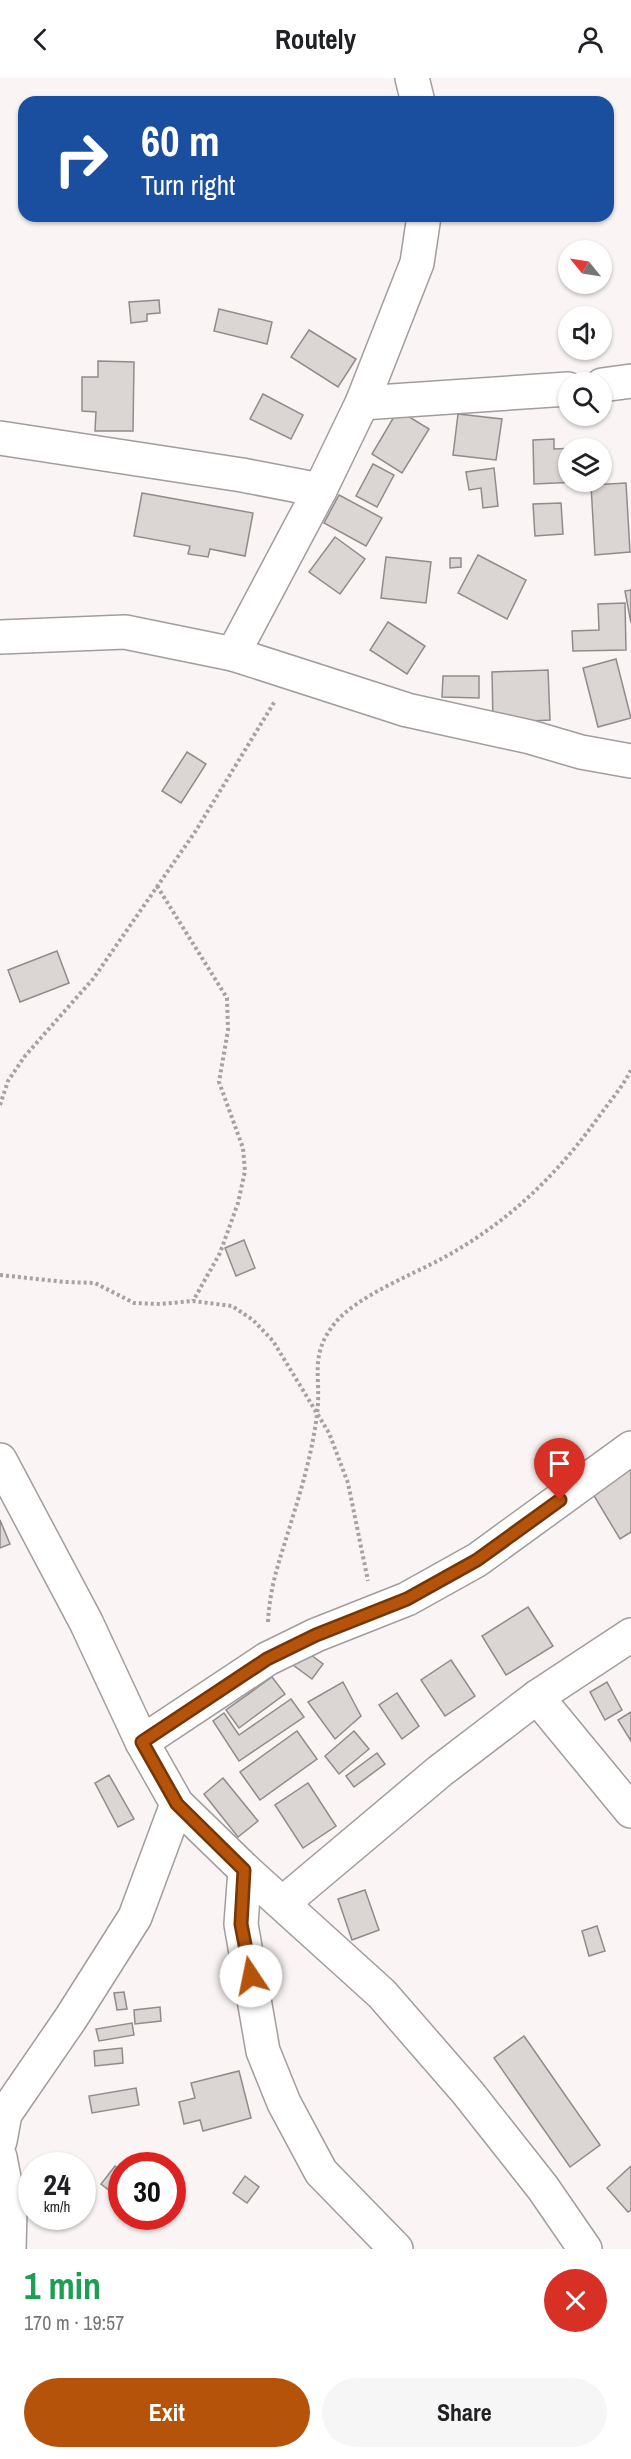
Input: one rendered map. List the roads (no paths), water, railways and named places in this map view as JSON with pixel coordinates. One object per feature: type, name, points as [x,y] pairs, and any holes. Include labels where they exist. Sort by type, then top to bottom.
[{"type":"street","points":[[412,78],[416,96]]},
{"type":"street","points":[[233,654],[320,490],[362,403],[417,263],[423,222]]},
{"type":"street","points":[[612,384],[631,381]]},
{"type":"street","points":[[362,403],[558,391]]},
{"type":"street","points":[[0,438],[242,475],[320,490]]},
{"type":"street","points":[[0,637],[125,632],[233,654],[407,710],[530,737],[581,752],[631,761]]},
{"type":"street","points":[[142,1742],[267,1659],[316,1635],[407,1599],[477,1560],[631,1448]]},
{"type":"street","points":[[4,1476],[86,1622],[142,1742],[177,1804],[244,1870],[284,1903],[382,1994],[468,2093],[537,2179],[585,2249]]},
{"type":"street","points":[[284,1903],[440,1771],[537,1696],[631,1635]]},
{"type":"street","points":[[537,1696],[631,1811]]},
{"type":"street","points":[[0,2141],[5,2114],[71,2018],[135,1917],[177,1804]]},
{"type":"street","points":[[244,1870],[241,1924],[262,2051],[284,2103],[321,2172],[396,2249]]},
{"type":"street","points":[[0,2157],[10,2210],[9,2249]]}]
